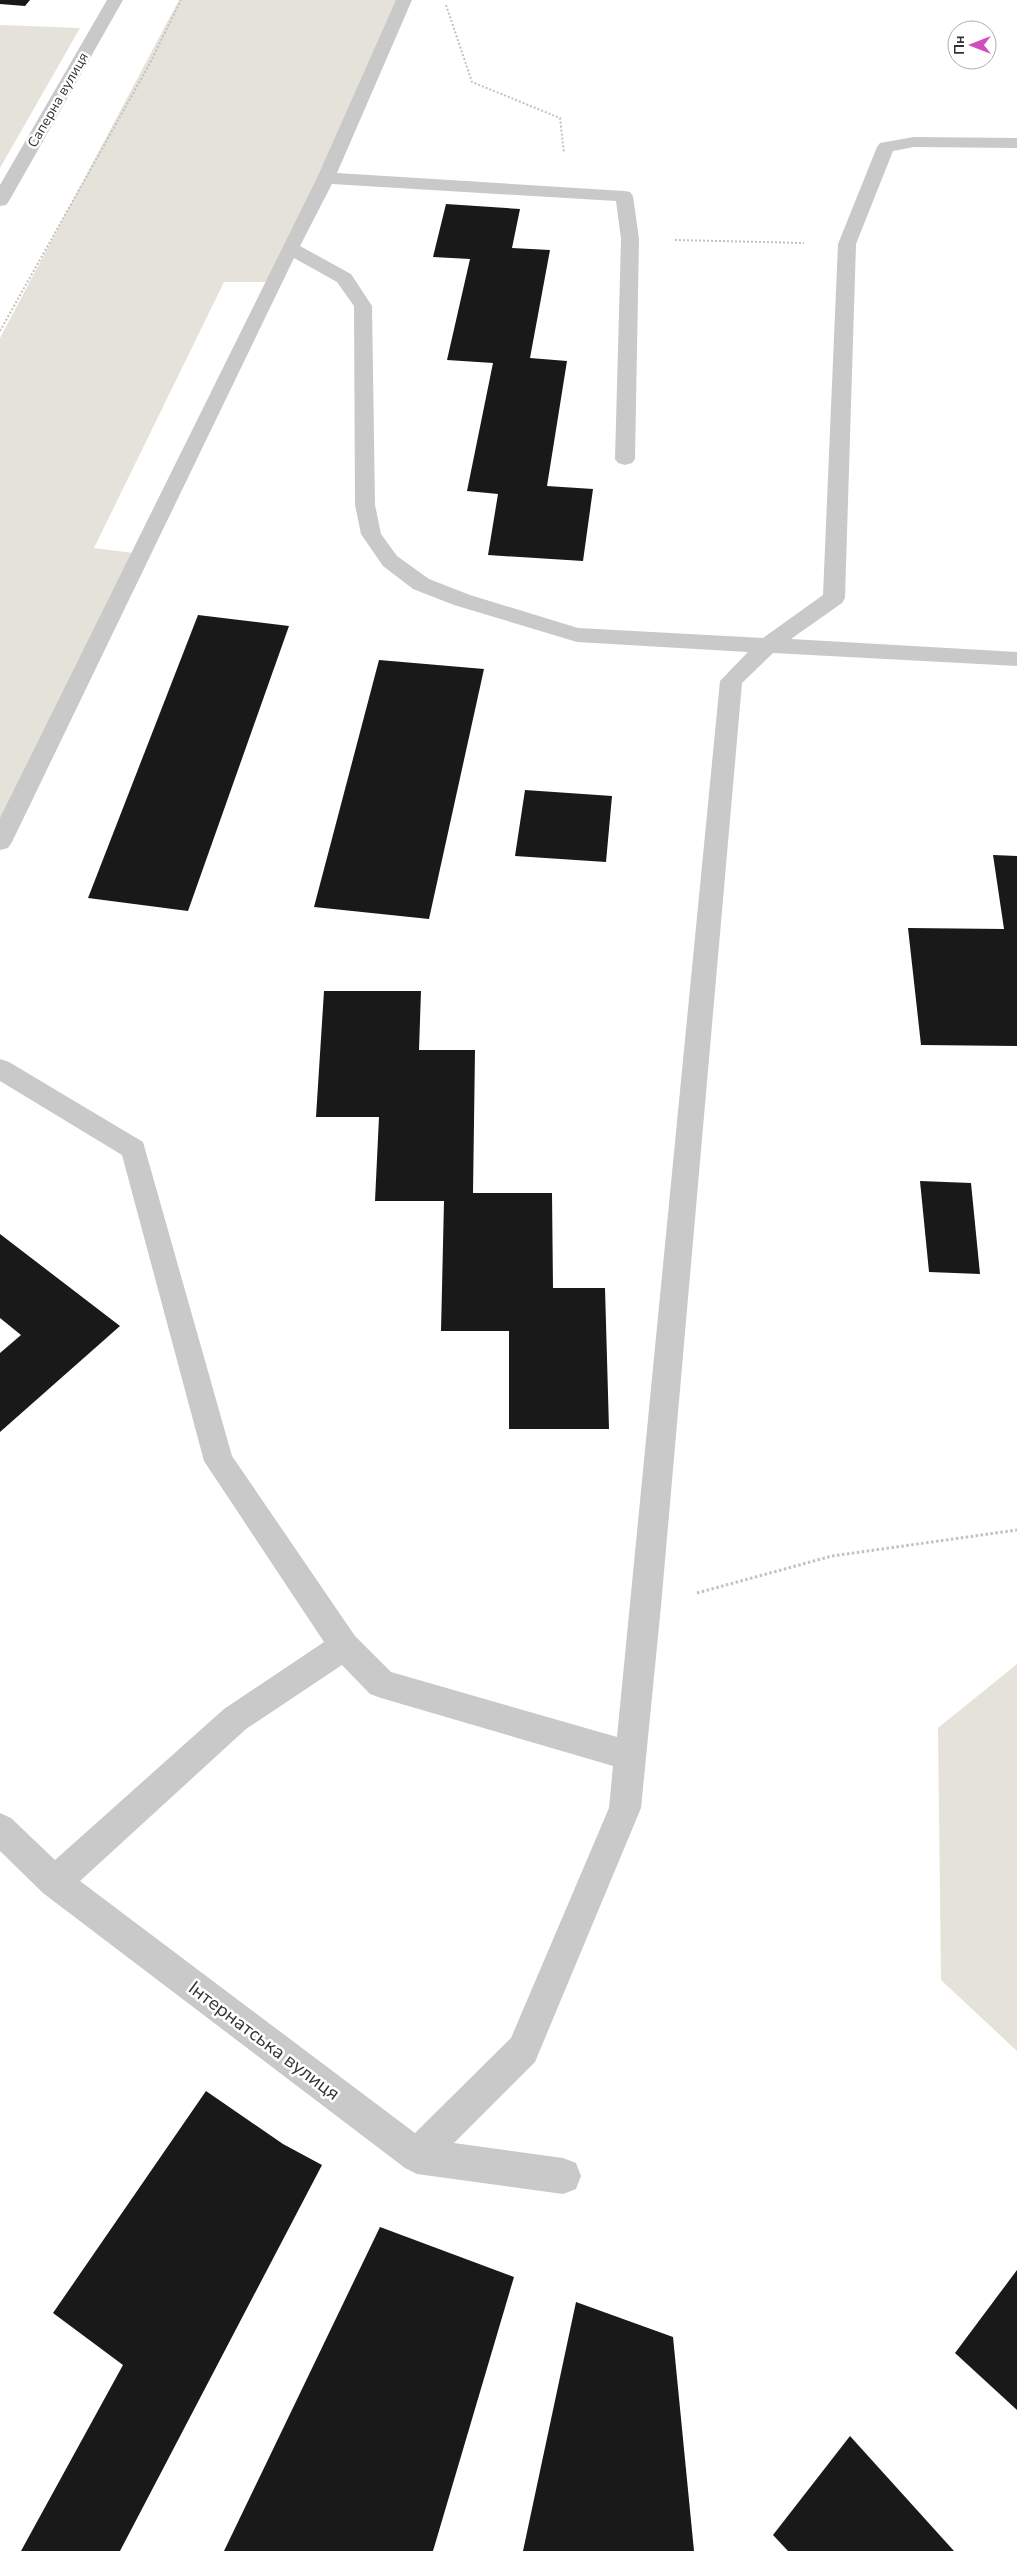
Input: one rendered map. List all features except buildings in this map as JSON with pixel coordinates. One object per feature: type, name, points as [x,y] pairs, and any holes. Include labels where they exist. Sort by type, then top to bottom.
[{"type":"street","name":"Саперна вулиця","points":[[0,201],[116,0]]},
{"type":"street","points":[[0,842],[326,178],[404,0]]},
{"type":"street","points":[[417,2156],[523,2050],[625,1808],[646,1606],[731,680],[768,645],[834,598],[847,244],[886,147],[914,142],[1017,143]]},
{"type":"street","points":[[326,178],[567,191],[624,196],[630,239],[625,459]]},
{"type":"street","points":[[290,248],[344,278],[363,306],[365,505],[371,534],[390,561],[421,584],[462,600],[577,635],[1017,659]]},
{"type":"street","points":[[0,1069],[134,1149],[219,1461],[344,1646],[382,1684],[630,1756]]},
{"type":"street","points":[[55,1882],[235,1720],[344,1646]]},
{"type":"street","name":"Інтернатська вулиця","points":[[0,1829],[55,1882],[417,2156],[563,2176]]},
{"type":"path","points":[[0,331],[149,66],[181,0]]},
{"type":"path","points":[[444,0],[472,82],[560,118],[567,191]]},
{"type":"path","points":[[630,239],[847,244]]},
{"type":"path","points":[[646,1606],[832,1556],[1017,1530]]},
{"type":"shaded area","points":[[179,0],[404,0],[273,282],[224,282],[94,548],[141,554],[0,842],[0,338]]},
{"type":"shaded area","points":[[0,25],[80,28],[0,168]]},
{"type":"shaded area","points":[[1017,1664],[1017,2051],[941,1980],[938,1728]]}]
